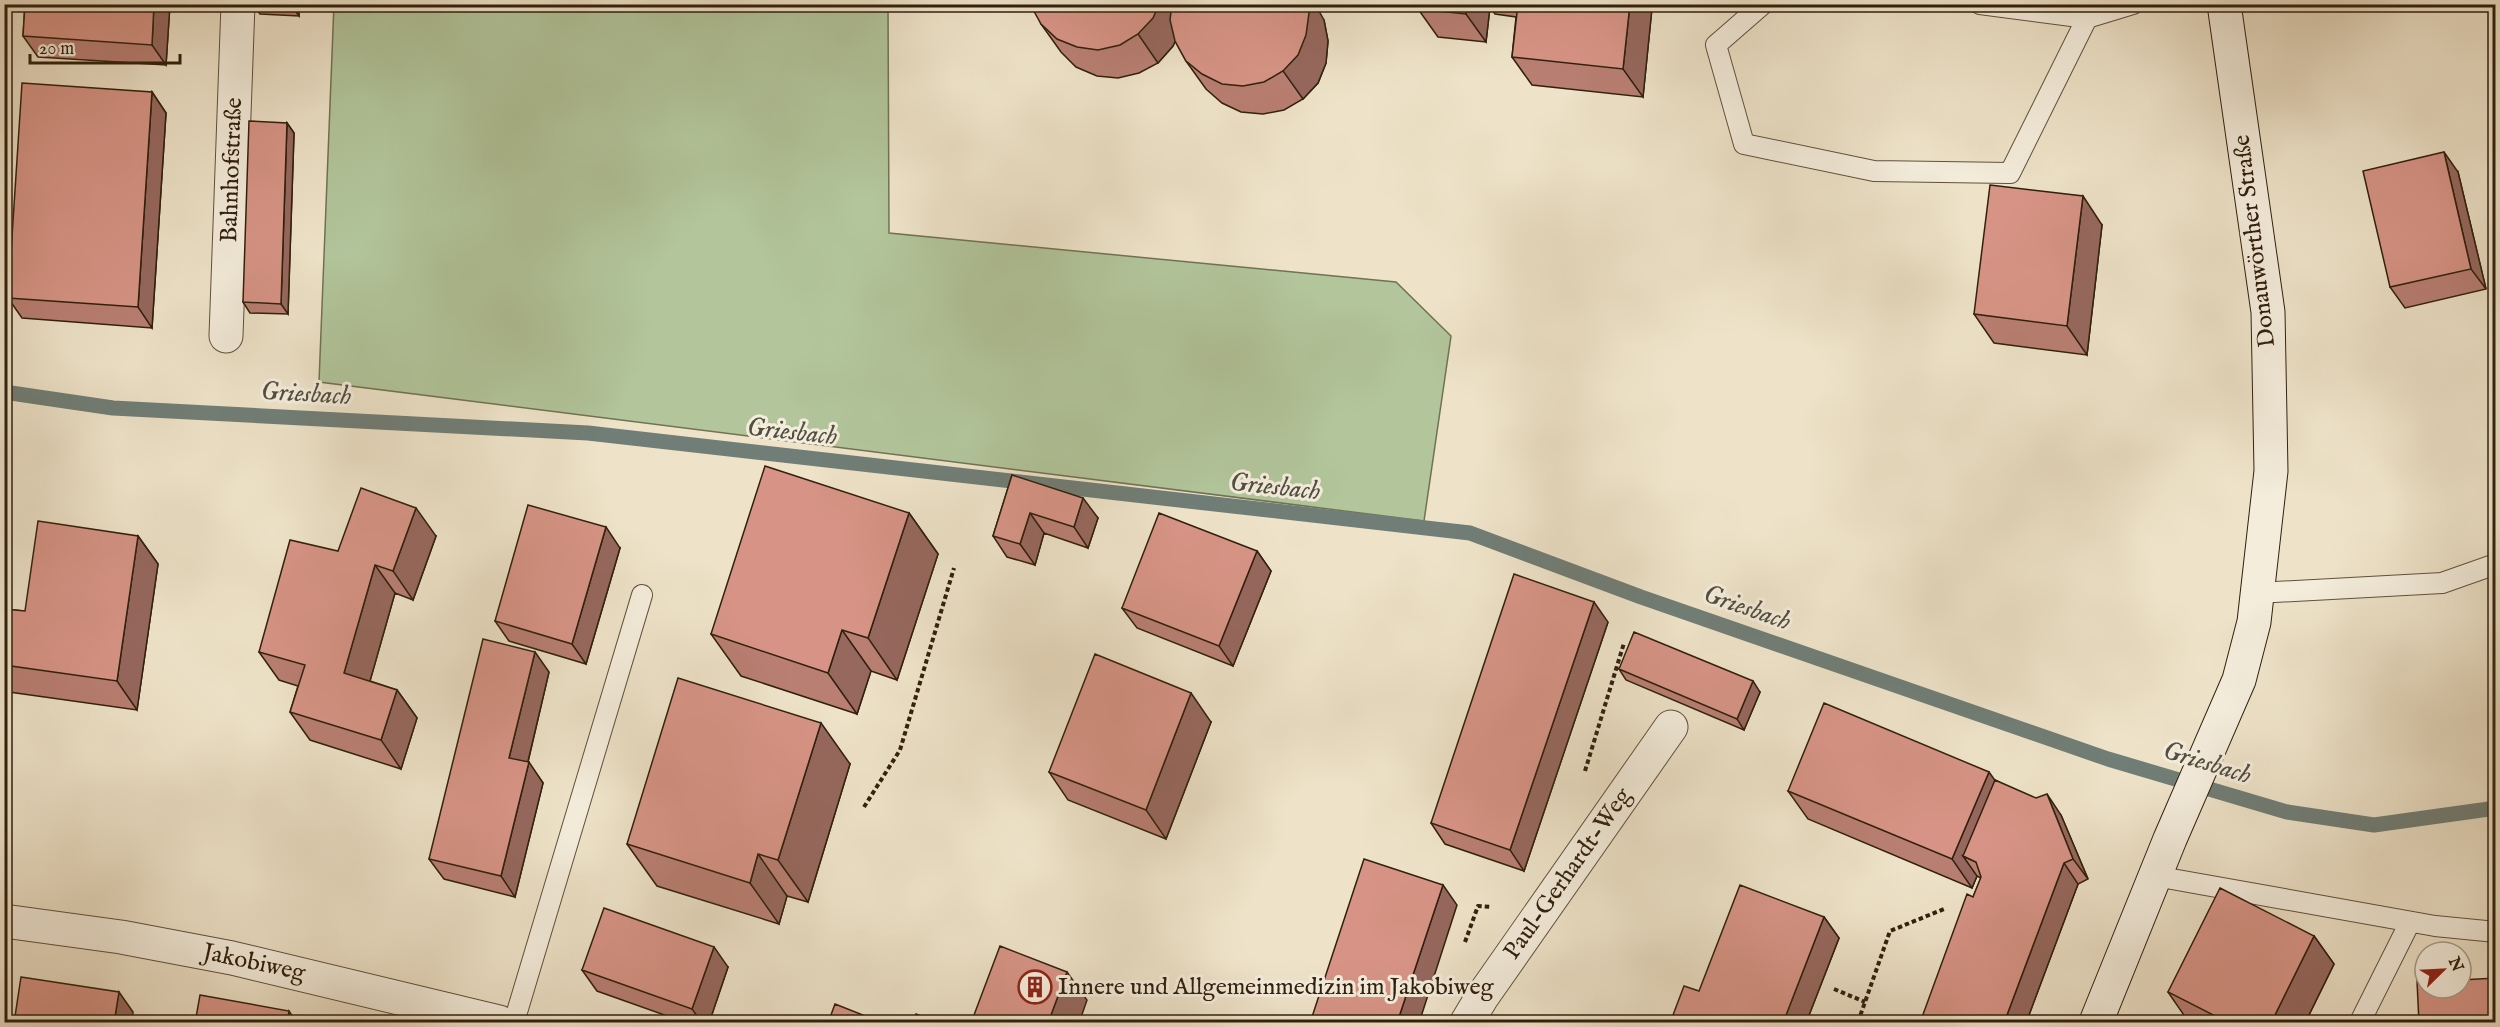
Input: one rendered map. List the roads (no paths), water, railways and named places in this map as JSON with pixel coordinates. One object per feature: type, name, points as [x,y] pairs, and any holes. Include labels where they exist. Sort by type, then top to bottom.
[{"type":"street","name":"Bahnhofstraße","points":[[226,336],[238,4]]},
{"type":"street","name":"Donauwörther Straße","points":[[2096,1023],[2170,839],[2239,680],[2254,622],[2271,471],[2268,312],[2224,4]]},
{"type":"street","name":"Paul-Gerhardt-Weg","points":[[1467,1023],[1482,998],[1671,727]]},
{"type":"street","name":"Jakobiweg","points":[[4,921],[120,937],[232,958],[294,971],[499,1023]]},
{"type":"lane","points":[[1763,4],[1716,45],[1744,144],[1874,171],[2010,172],[2087,18]]},
{"type":"lane","points":[[1980,4],[2087,18],[2133,4]]},
{"type":"lane","points":[[2257,593],[2442,582],[2496,564]]},
{"type":"lane","points":[[514,1023],[642,595]]},
{"type":"lane","points":[[2155,876],[2410,922],[2496,932]]},
{"type":"lane","points":[[2360,1023],[2410,922]]},
{"type":"waterway","name":"Griesbach","points":[[4,392],[113,408],[588,433],[1470,533],[1641,597],[2108,759],[2287,812],[2374,825],[2496,808]]},
{"type":"place","name":"Innere und Allgemeinmedizin im Jakobiweg","points":[[1035,987]]}]
